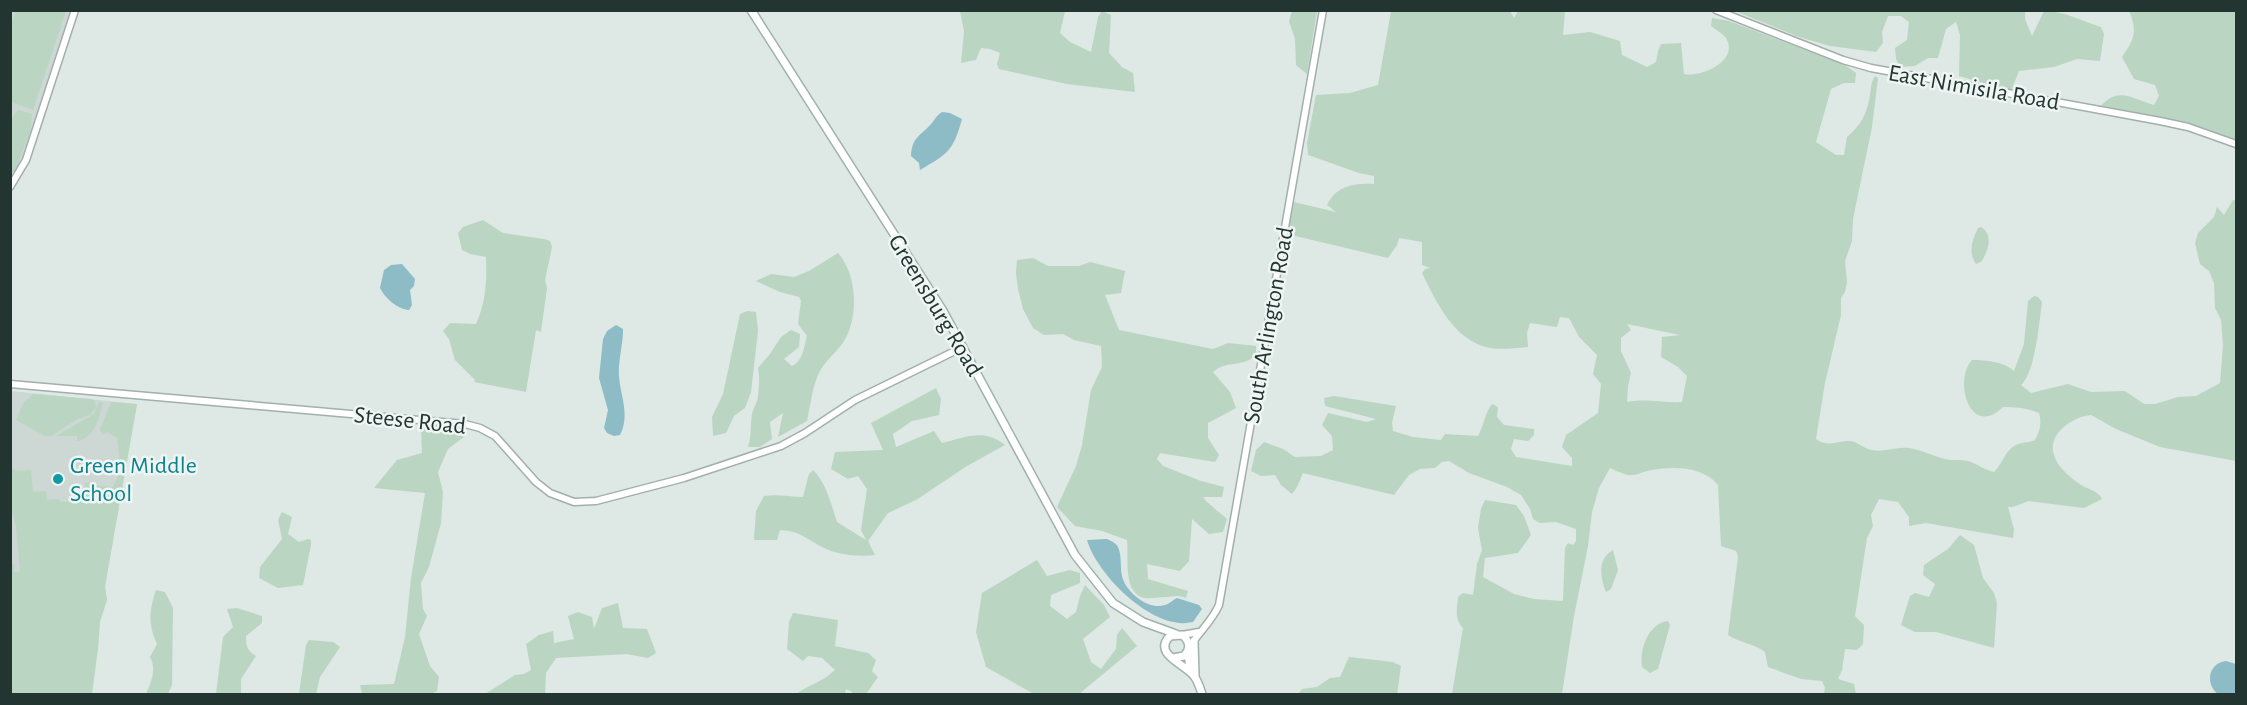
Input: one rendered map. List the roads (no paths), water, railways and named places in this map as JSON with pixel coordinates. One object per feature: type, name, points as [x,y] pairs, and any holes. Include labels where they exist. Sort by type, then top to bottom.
[{"type":"main road","name":"Greensburg Road","points":[[751,10],[922,276],[963,347],[1069,545],[1113,603],[1156,628]]},
{"type":"main road","points":[[1156,628],[1179,635],[1188,641],[1192,674],[1202,694]]},
{"type":"main road","points":[[1156,628],[1165,643],[1167,653],[1192,674]]},
{"type":"main road","points":[[1165,643],[1167,638],[1179,635]]},
{"type":"main road","points":[[1192,674],[1194,641]]},
{"type":"main road","points":[[1173,658],[1180,658],[1188,650]]},
{"type":"street","points":[[10,187],[26,160],[75,10]]},
{"type":"street","name":"South Arlington Road","points":[[1188,650],[1199,632],[1211,621],[1219,605],[1323,10]]},
{"type":"street","name":"East Nimisila Road","points":[[1716,10],[1871,68],[2160,121],[2188,127],[2236,144]]},
{"type":"street","name":"Steese Road","points":[[10,384],[465,424],[495,435],[536,482],[550,493],[568,501],[587,502],[658,485],[781,446],[855,400],[963,347]]},
{"type":"street","points":[[1179,635],[1199,632]]},
{"type":"water","points":[[942,112],[962,119],[959,130],[948,151],[920,170],[919,163],[911,156],[913,144]]},
{"type":"water","points":[[402,264],[415,279],[414,286],[410,290],[412,305],[409,310],[400,308],[392,302],[380,288],[384,270],[391,265]]},
{"type":"water","points":[[616,325],[623,329],[619,372],[625,413],[620,435],[614,436],[607,433],[604,428],[608,410],[599,378],[603,339],[607,331]]},
{"type":"water","points":[[1107,539],[1118,547],[1122,576],[1132,593],[1152,605],[1165,605],[1177,598],[1199,605],[1202,609],[1193,622],[1178,623],[1161,618],[1129,598],[1102,569],[1087,540]]},
{"type":"water","points":[[2226,661],[2236,664],[2236,690],[2234,694],[2218,694],[2211,685],[2210,674],[2215,666]]},
{"type":"place","name":"Green Middle School","points":[[58,479]]}]
